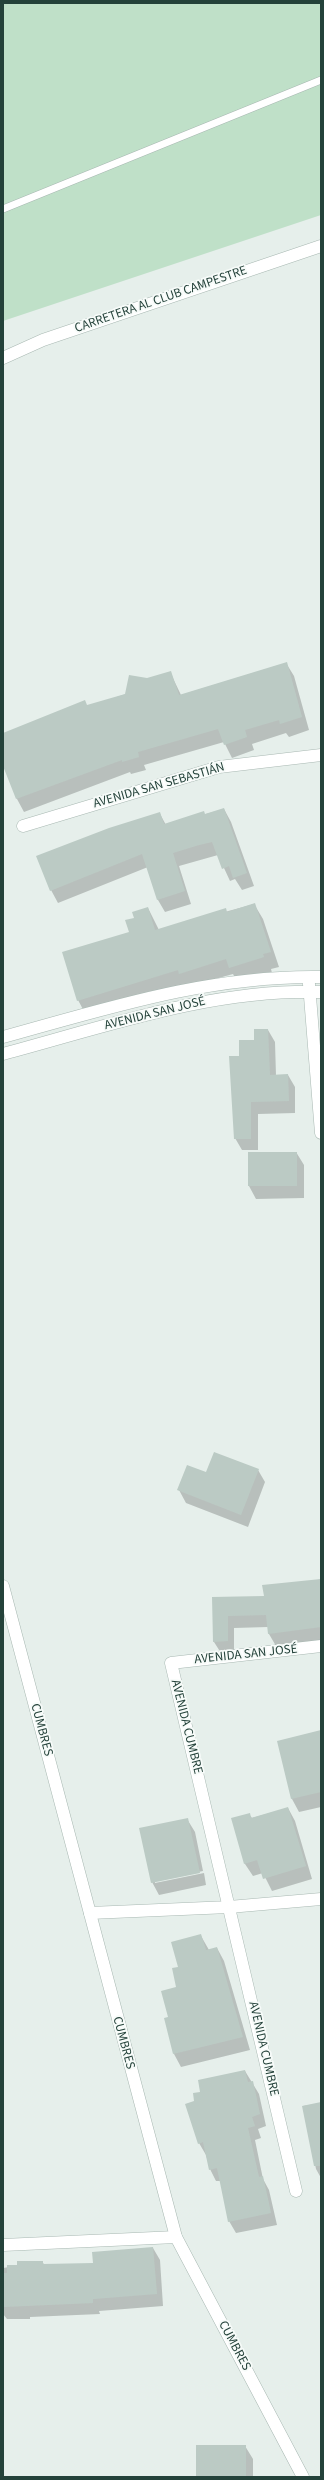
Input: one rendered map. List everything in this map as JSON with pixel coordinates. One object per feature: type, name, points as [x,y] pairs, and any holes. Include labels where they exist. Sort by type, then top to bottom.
[{"type":"street","name":"CARRETERA AL CLUB CAMPESTRE","points":[[3,358],[43,340],[321,246]]},
{"type":"street","name":"AVENIDA SAN SEBASTIÁN","points":[[23,826],[219,767],[321,755]]},
{"type":"street","name":"AVENIDA SAN JOSÉ","points":[[3,1037],[154,995],[228,982],[315,977],[321,1133]]},
{"type":"street","name":"AVENIDA SAN JOSÉ","points":[[3,1054],[156,1011],[230,996],[315,991]]},
{"type":"street","points":[[80,1016],[85,1032]]},
{"type":"street","name":"CUMBRES","points":[[3,1586],[176,2237],[303,2477]]},
{"type":"street","name":"AVENIDA SAN JOSÉ","points":[[171,1663],[321,1646]]},
{"type":"street","name":"AVENIDA CUMBRE","points":[[171,1663],[296,2191]]},
{"type":"street","points":[[90,1913],[229,1908],[321,1899]]},
{"type":"street","points":[[3,2245],[176,2237]]},
{"type":"lane","points":[[3,209],[321,80]]},
{"type":"green space","points":[[3,3],[321,3],[321,215],[3,321]]},
{"type":"building","points":[[287,662],[302,717],[280,724],[279,720],[245,730],[247,737],[224,745],[218,729],[138,752],[139,757],[122,762],[122,760],[16,799],[3,766],[3,733],[85,700],[87,705],[125,694],[129,675],[147,678],[171,671],[179,695]]},
{"type":"building","points":[[224,808],[247,873],[233,878],[229,866],[222,869],[212,842],[199,845],[173,853],[185,891],[157,900],[142,854],[50,891],[36,856],[109,828],[160,812],[164,824],[204,811],[205,814]]},
{"type":"building","points":[[255,903],[271,952],[263,954],[264,957],[229,968],[226,959],[179,974],[178,970],[77,1001],[62,952],[129,932],[125,920],[134,918],[132,912],[148,907],[155,930],[226,908],[227,912]]},
{"type":"building","points":[[254,1029],[268,1029],[270,1075],[288,1074],[289,1101],[251,1102],[251,1139],[234,1139],[229,1056],[239,1056],[239,1040],[254,1040]]},
{"type":"building","points":[[248,1152],[297,1152],[297,1186],[248,1186]]},
{"type":"building","points":[[214,1452],[259,1469],[241,1515],[177,1490],[187,1465],[206,1472]]},
{"type":"building","points":[[321,1579],[321,1627],[268,1634],[266,1615],[228,1616],[228,1641],[213,1642],[212,1597],[264,1596],[262,1585]]},
{"type":"building","points":[[321,1730],[321,1792],[291,1799],[277,1741]]},
{"type":"building","points":[[288,1807],[306,1866],[263,1879],[257,1860],[244,1864],[231,1818],[250,1813],[251,1818]]},
{"type":"building","points":[[188,1818],[200,1873],[151,1883],[139,1828]]},
{"type":"building","points":[[201,1934],[206,1950],[217,1947],[243,2037],[173,2054],[164,2018],[168,2017],[161,1991],[176,1987],[172,1968],[178,1967],[171,1942]]},
{"type":"building","points":[[245,2070],[248,2082],[253,2081],[260,2114],[252,2117],[255,2126],[248,2128],[259,2177],[263,2176],[271,2213],[228,2222],[217,2168],[209,2170],[203,2142],[198,2144],[185,2104],[194,2101],[193,2093],[200,2092],[198,2080]]},
{"type":"building","points":[[321,2102],[321,2166],[314,2166],[302,2106]]},
{"type":"building","points":[[153,2247],[157,2294],[93,2299],[93,2303],[3,2307],[3,2273],[7,2273],[7,2265],[17,2265],[17,2261],[43,2261],[43,2264],[93,2263],[92,2252]]},
{"type":"building","points":[[196,2445],[246,2445],[246,2477],[196,2477]]}]
